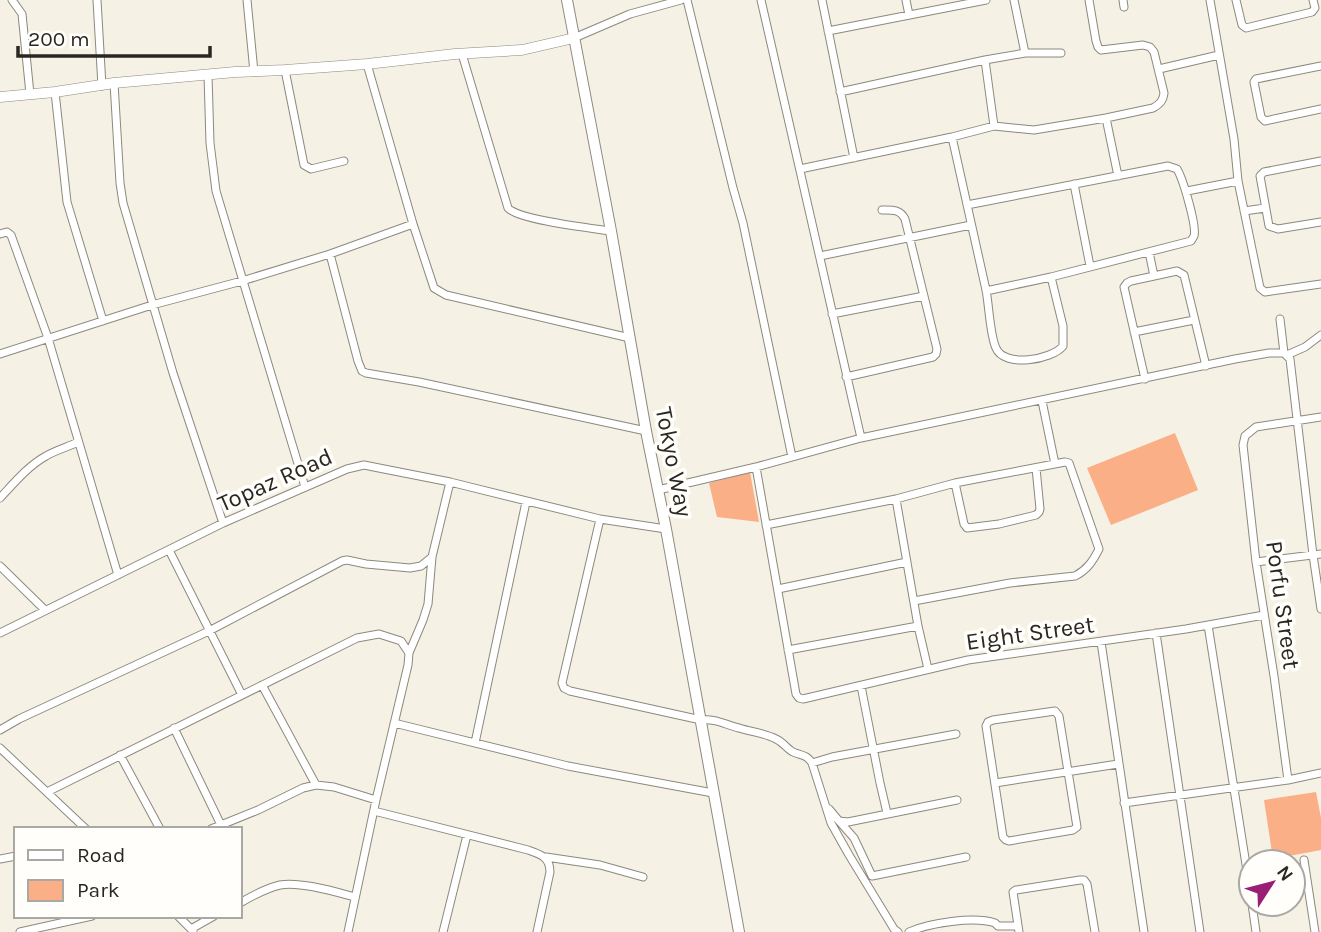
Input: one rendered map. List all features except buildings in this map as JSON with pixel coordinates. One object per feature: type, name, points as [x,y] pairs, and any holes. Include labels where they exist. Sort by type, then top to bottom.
[{"type":"main road","name":"Tokyo Way","points":[[567,0],[739,932]]},
{"type":"street","points":[[12,0],[22,14],[30,94]]},
{"type":"street","points":[[97,0],[102,86]]},
{"type":"street","points":[[247,0],[254,72]]},
{"type":"street","points":[[687,0],[743,223],[792,457]]},
{"type":"street","points":[[761,0],[861,438]]},
{"type":"street","points":[[822,0],[854,158]]},
{"type":"street","points":[[906,0],[909,15]]},
{"type":"street","points":[[828,31],[986,0]]},
{"type":"street","points":[[1014,0],[1025,53]]},
{"type":"street","points":[[800,169],[994,126],[1034,130],[1153,108],[1163,99],[1164,93],[1154,52],[1143,45],[1101,50],[1098,47],[1089,0]]},
{"type":"street","points":[[1220,0],[1210,1],[1234,139],[1238,181],[1261,291],[1321,284]]},
{"type":"street","points":[[1236,0],[1242,25],[1246,28],[1312,12],[1315,8],[1313,0]]},
{"type":"street","points":[[0,97],[114,83],[522,50],[574,38],[630,14],[677,1]]},
{"type":"street","points":[[840,92],[985,60],[1025,53],[1061,53]]},
{"type":"street","points":[[462,54],[510,212],[611,231]]},
{"type":"street","points":[[1159,69],[1219,55]]},
{"type":"street","points":[[985,60],[994,126]]},
{"type":"street","points":[[367,64],[434,288],[441,293],[630,338]]},
{"type":"street","points":[[1321,66],[1256,79],[1254,82],[1261,117],[1265,121],[1321,109]]},
{"type":"street","points":[[285,70],[304,165],[310,169],[344,161]]},
{"type":"street","points":[[208,75],[215,191],[305,487]]},
{"type":"street","points":[[114,83],[121,194],[152,305],[223,523]]},
{"type":"street","points":[[55,92],[67,202],[103,321]]},
{"type":"street","points":[[1107,118],[1118,176]]},
{"type":"street","points":[[951,137],[986,291],[995,347],[1002,355],[1017,359],[1041,358],[1059,351],[1063,346],[1063,326],[1051,277]]},
{"type":"street","points":[[1321,162],[1262,173],[1261,184],[1269,226],[1272,228],[1321,222]]},
{"type":"street","points":[[967,205],[1173,166],[1183,178],[1187,191],[1194,231],[1191,241],[986,291]]},
{"type":"street","points":[[1187,191],[1238,181]]},
{"type":"street","points":[[1074,184],[1090,266]]},
{"type":"street","points":[[1244,211],[1265,208]]},
{"type":"street","points":[[846,377],[933,357],[936,354],[937,349],[902,213],[897,210],[882,210]]},
{"type":"street","points":[[0,354],[152,305],[330,254],[413,224]]},
{"type":"street","points":[[820,256],[971,225]]},
{"type":"street","points":[[0,234],[7,232],[11,235],[48,338],[118,575]]},
{"type":"street","points":[[1149,252],[1154,276]]},
{"type":"street","points":[[330,254],[362,371],[646,431]]},
{"type":"street","points":[[1145,379],[1125,285],[1131,281],[1177,271],[1184,275],[1206,366]]},
{"type":"street","points":[[832,314],[924,296]]},
{"type":"street","points":[[1280,319],[1286,354],[1290,359],[1317,554],[1321,609]]},
{"type":"street","points":[[1133,332],[1194,320]]},
{"type":"street","points":[[658,490],[861,438],[1269,353],[1286,354],[1305,347],[1321,335]]},
{"type":"street","points":[[1042,401],[1055,464]]},
{"type":"street","points":[[1298,420],[1321,417]]},
{"type":"street","name":"Porfu Street","points":[[1288,780],[1256,562],[1243,445],[1245,436],[1256,427],[1298,420]]},
{"type":"street","points":[[0,498],[46,456],[78,442]]},
{"type":"street","points":[[766,525],[896,499],[955,483],[1069,463],[1100,549],[1092,563],[1082,572],[1075,576],[1010,583],[914,601]]},
{"type":"street","name":"Topaz Road","points":[[0,633],[223,523],[347,469],[364,465],[450,482],[600,519],[666,529]]},
{"type":"street","points":[[756,467],[788,650],[918,626]]},
{"type":"street","points":[[955,483],[967,528],[999,524],[1039,512],[1036,468]]},
{"type":"street","points":[[348,932],[409,653],[428,604],[432,557],[450,482]]},
{"type":"street","points":[[896,499],[928,669]]},
{"type":"street","points":[[475,743],[526,502]]},
{"type":"street","points":[[600,519],[562,683],[564,688],[701,720],[718,721],[774,737],[789,751],[808,757],[831,823],[898,932]]},
{"type":"street","points":[[169,550],[242,695]]},
{"type":"street","points":[[1256,562],[1317,554]]},
{"type":"street","points":[[0,730],[209,631],[342,561],[419,568],[432,557]]},
{"type":"street","points":[[778,589],[907,562]]},
{"type":"street","points":[[0,566],[46,610]]},
{"type":"street","name":"Eight Street","points":[[788,650],[796,694],[803,699],[968,660],[1156,634],[1264,615]]},
{"type":"street","points":[[1208,625],[1244,848]]},
{"type":"street","points":[[47,792],[357,638],[379,634],[401,641],[409,653]]},
{"type":"street","points":[[1156,634],[1200,932]]},
{"type":"street","points":[[1101,642],[1144,932]]},
{"type":"street","points":[[262,685],[316,785]]},
{"type":"street","points":[[861,686],[887,813]]},
{"type":"street","points":[[1055,711],[1059,716],[1077,827],[1073,830],[1006,840],[1003,836],[995,783],[986,726],[988,723],[1055,711]]},
{"type":"street","points":[[394,723],[568,766],[713,793]]},
{"type":"street","points":[[174,729],[221,825]]},
{"type":"street","points":[[812,763],[957,734]]},
{"type":"street","points":[[0,748],[84,827]]},
{"type":"street","points":[[120,755],[159,827]]},
{"type":"street","points":[[995,783],[1118,764]]},
{"type":"street","points":[[1124,803],[1321,773]]},
{"type":"street","points":[[216,827],[316,785],[334,787],[376,800]]},
{"type":"street","points":[[823,797],[834,816],[854,838],[872,876],[966,857]]},
{"type":"street","points":[[839,821],[848,822],[957,800]]},
{"type":"street","points":[[374,811],[546,857],[600,865],[643,877]]},
{"type":"street","points":[[443,932],[467,835]]},
{"type":"street","points":[[537,932],[550,872],[546,857]]},
{"type":"street","points":[[909,932],[978,919],[991,921],[998,929],[1018,929],[1013,892],[1084,880],[1087,884],[1095,932]]},
{"type":"street","points":[[1307,880],[1315,932]]},
{"type":"street","points":[[242,901],[280,885],[293,884],[355,897]]},
{"type":"street","points":[[20,932],[83,918]]},
{"type":"street","points":[[192,930],[211,918]]},
{"type":"green space","points":[[1175,433],[1198,490],[1111,525],[1087,468]]},
{"type":"green space","points":[[750,472],[759,522],[717,517],[709,483]]},
{"type":"green space","points":[[1316,792],[1321,818],[1321,850],[1307,853],[1307,848],[1271,848],[1264,800]]}]
